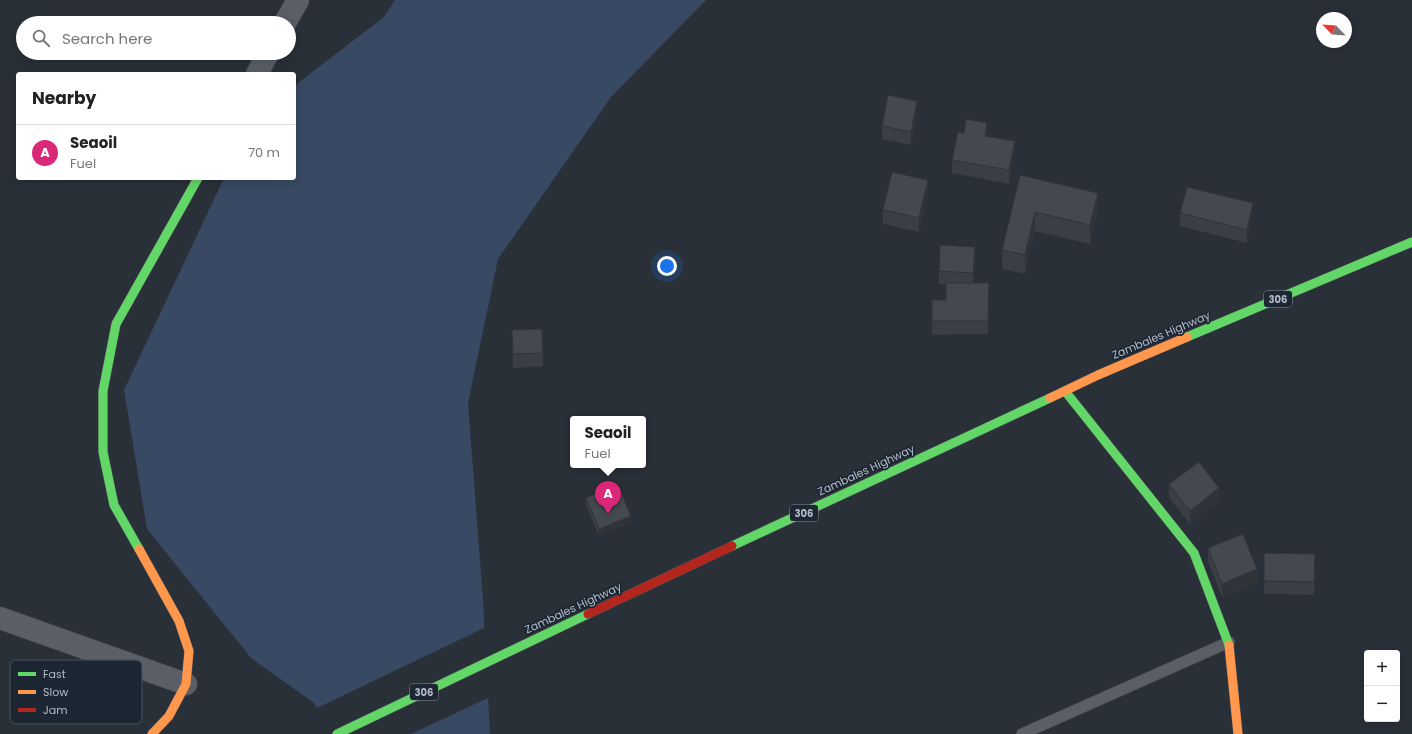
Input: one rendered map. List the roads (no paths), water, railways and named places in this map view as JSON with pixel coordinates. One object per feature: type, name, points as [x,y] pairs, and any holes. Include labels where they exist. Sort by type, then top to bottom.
[{"type":"main road","points":[[152,734],[169,716],[186,684],[189,651],[180,621],[114,505],[103,452],[103,391],[116,324],[197,180]]},
{"type":"main road","name":"Zambales Highway","points":[[337,734],[511,650],[1098,375],[1412,242]]},
{"type":"main road","points":[[1065,391],[1194,553],[1229,642],[1238,734]]},
{"type":"street","points":[[289,16],[298,0]]},
{"type":"street","points":[[258,72],[264,60]]},
{"type":"street","points":[[0,618],[118,660]]},
{"type":"street","points":[[142,668],[186,684]]},
{"type":"lane","points":[[1022,734],[1229,642]]},
{"type":"water","points":[[395,0],[706,0],[611,97],[498,259],[468,403],[483,600],[490,734],[332,734],[313,702],[251,658],[147,529],[124,390],[223,180],[296,180],[296,84],[384,17]]},
{"type":"place","name":"Seaoil","points":[[608,514]]}]
